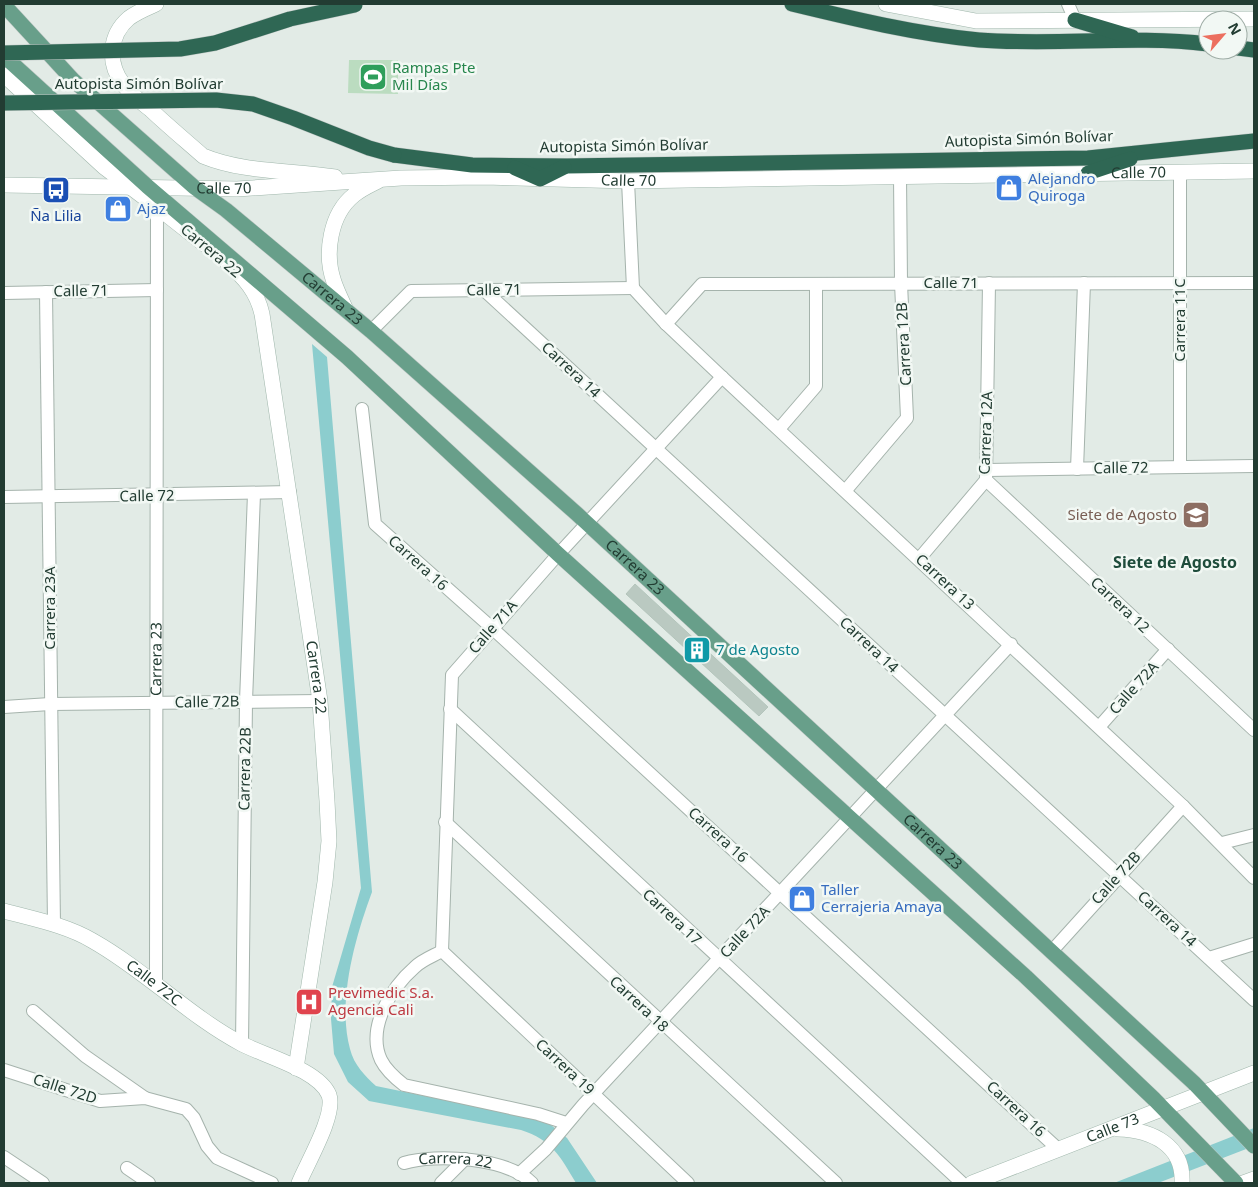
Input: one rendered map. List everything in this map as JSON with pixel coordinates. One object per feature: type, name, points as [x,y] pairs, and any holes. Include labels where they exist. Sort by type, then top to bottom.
[{"type":"highway","points":[[4,55],[180,49],[215,43],[290,19],[358,4]]},
{"type":"highway","points":[[792,4],[911,31],[980,40],[1145,41],[1198,44]]},
{"type":"highway","points":[[1075,20],[1145,41]]},
{"type":"highway","name":"Autopista Simón Bolívar","points":[[4,103],[216,100],[244,103],[293,118],[369,148],[394,155],[434,161],[508,165],[567,166],[1088,158],[1254,141]]},
{"type":"highway","points":[[1088,173],[1157,150]]},
{"type":"highway","points":[[508,165],[540,179],[567,166]]},
{"type":"main road","name":"Carrera 23","points":[[4,4],[73,80],[194,188],[226,210],[371,331],[588,523],[878,789],[1208,1098],[1254,1146]]},
{"type":"main road","points":[[4,55],[154,196],[347,358],[558,554],[851,817],[1026,977],[1237,1182]]},
{"type":"street","points":[[156,4],[130,17],[121,26],[114,39],[112,54],[116,72],[123,84],[143,104],[204,156],[215,161],[243,168],[309,172],[357,180]]},
{"type":"street","points":[[886,4],[976,21],[1254,19]]},
{"type":"street","points":[[1068,4],[1075,20]]},
{"type":"street","points":[[4,75],[126,186],[154,196]]},
{"type":"street","name":"Calle 70","points":[[4,185],[126,186],[154,196],[194,188],[237,189],[382,178],[628,181],[1254,171]]},
{"type":"street","name":"Carrera 11C","points":[[1180,172],[1180,467]]},
{"type":"street","name":"Carrera 12B","points":[[846,490],[907,418],[901,283],[900,176]]},
{"type":"street","points":[[346,310],[333,281],[329,250],[332,231],[339,215],[354,195],[382,178]]},
{"type":"street","points":[[628,181],[633,288]]},
{"type":"street","name":"Carrera 23","points":[[154,196],[157,290],[156,984]]},
{"type":"street","name":"Carrera 22","points":[[154,196],[237,272],[251,286],[259,300],[290,492],[320,700],[329,841],[326,882],[296,1068]]},
{"type":"street","name":"Carrera 12A","points":[[919,559],[987,475],[990,283]]},
{"type":"street","points":[[1077,469],[1084,283]]},
{"type":"street","name":"Calle 71","points":[[666,324],[702,284],[1254,283]]},
{"type":"street","points":[[779,429],[816,386],[816,284]]},
{"type":"street","name":"Calle 71","points":[[371,331],[411,292],[633,288]]},
{"type":"street","name":"Carrera 13","points":[[633,288],[666,324],[1183,806],[1222,843],[1254,878]]},
{"type":"street","name":"Calle 71","points":[[4,294],[157,290]]},
{"type":"street","name":"Carrera 14","points":[[484,290],[1254,1000]]},
{"type":"street","name":"Carrera 23A","points":[[46,292],[54,924]]},
{"type":"street","name":"Calle 71A","points":[[442,951],[445,822],[452,674],[558,554],[722,377]]},
{"type":"street","name":"Carrera 16","points":[[362,409],[375,524],[492,628],[1058,1149]]},
{"type":"street","name":"Calle 72","points":[[987,475],[1077,469],[1254,466]]},
{"type":"street","name":"Carrera 12","points":[[987,475],[1254,730]]},
{"type":"street","name":"Calle 72","points":[[4,497],[157,496],[290,492]]},
{"type":"street","name":"Carrera 22B","points":[[242,1044],[246,701],[254,494]]},
{"type":"street","name":"Calle 72A","points":[[519,1174],[546,1149],[564,1126],[1011,644]]},
{"type":"street","name":"Calle 72A","points":[[1099,727],[1168,649]]},
{"type":"street","name":"Calle 72B","points":[[4,707],[50,704],[320,700]]},
{"type":"street","name":"Carrera 17","points":[[450,709],[962,1183]]},
{"type":"street","name":"Calle 72B","points":[[1050,952],[1183,806]]},
{"type":"street","name":"Carrera 18","points":[[445,822],[660,1023],[836,1183]]},
{"type":"street","points":[[1222,843],[1254,835]]},
{"type":"street","name":"Calle 72C","points":[[4,911],[54,924],[93,940],[242,1044],[296,1068]]},
{"type":"street","points":[[1209,958],[1254,944]]},
{"type":"street","points":[[442,951],[416,965],[391,992],[380,1021],[377,1042],[380,1059],[389,1073],[404,1085],[538,1114],[564,1126]]},
{"type":"street","name":"Carrera 19","points":[[442,951],[688,1183]]},
{"type":"street","points":[[33,1011],[86,1056],[145,1098]]},
{"type":"street","points":[[296,1068],[325,1087],[330,1100],[328,1117],[302,1178],[315,1183]]},
{"type":"street","name":"Calle 72D","points":[[4,1070],[100,1102],[145,1098],[186,1109],[194,1118],[207,1146],[217,1158],[272,1183]]},
{"type":"street","name":"Calle 73","points":[[972,1183],[1114,1129],[1168,1114],[1208,1098],[1254,1073]]},
{"type":"street","points":[[1114,1129],[1141,1132],[1159,1137],[1172,1150],[1181,1168],[1182,1183]]},
{"type":"street","points":[[4,1157],[43,1183]]},
{"type":"street","name":"Carrera 22","points":[[404,1163],[434,1157],[465,1159],[503,1167],[519,1174],[532,1183]]},
{"type":"street","points":[[441,1183],[465,1159]]},
{"type":"street","points":[[127,1168],[149,1183]]},
{"type":"street","points":[[1237,1182],[1254,1179]]},
{"type":"green space","name":"Rampas Pte Mil Días","points":[[349,60],[398,60],[398,94],[348,93]]},
{"type":"water","points":[[312,344],[327,357],[372,892],[354,949],[347,990],[347,1030],[352,1055],[360,1070],[376,1086],[546,1121],[567,1138],[597,1183],[576,1183],[560,1157],[548,1144],[532,1134],[521,1130],[369,1101],[348,1082],[334,1054],[331,1019],[332,987],[361,888]]},
{"type":"water","points":[[1254,1128],[1254,1146],[1158,1183],[1114,1183]]},
{"type":"building","name":"7 de Agosto","points":[[635,584],[768,707],[759,716],[626,594]]},
{"type":"place","name":"Rampas Pte Mil Días","points":[[373,77]]},
{"type":"place","name":"Alejandro Quiroga","points":[[1009,188]]},
{"type":"place","name":"Ña Lilia","points":[[56,190]]},
{"type":"place","name":"Ajaz","points":[[118,209]]},
{"type":"place","name":"Siete de Agosto","points":[[1196,515]]},
{"type":"place","name":"7 de Agosto","points":[[697,650]]},
{"type":"place","name":"Taller Cerrajeria Amaya","points":[[802,899]]},
{"type":"place","name":"Previmedic S.a. Agencia Cali","points":[[309,1002]]},
{"type":"district","name":"Siete de Agosto","points":[[1175,562]]}]
